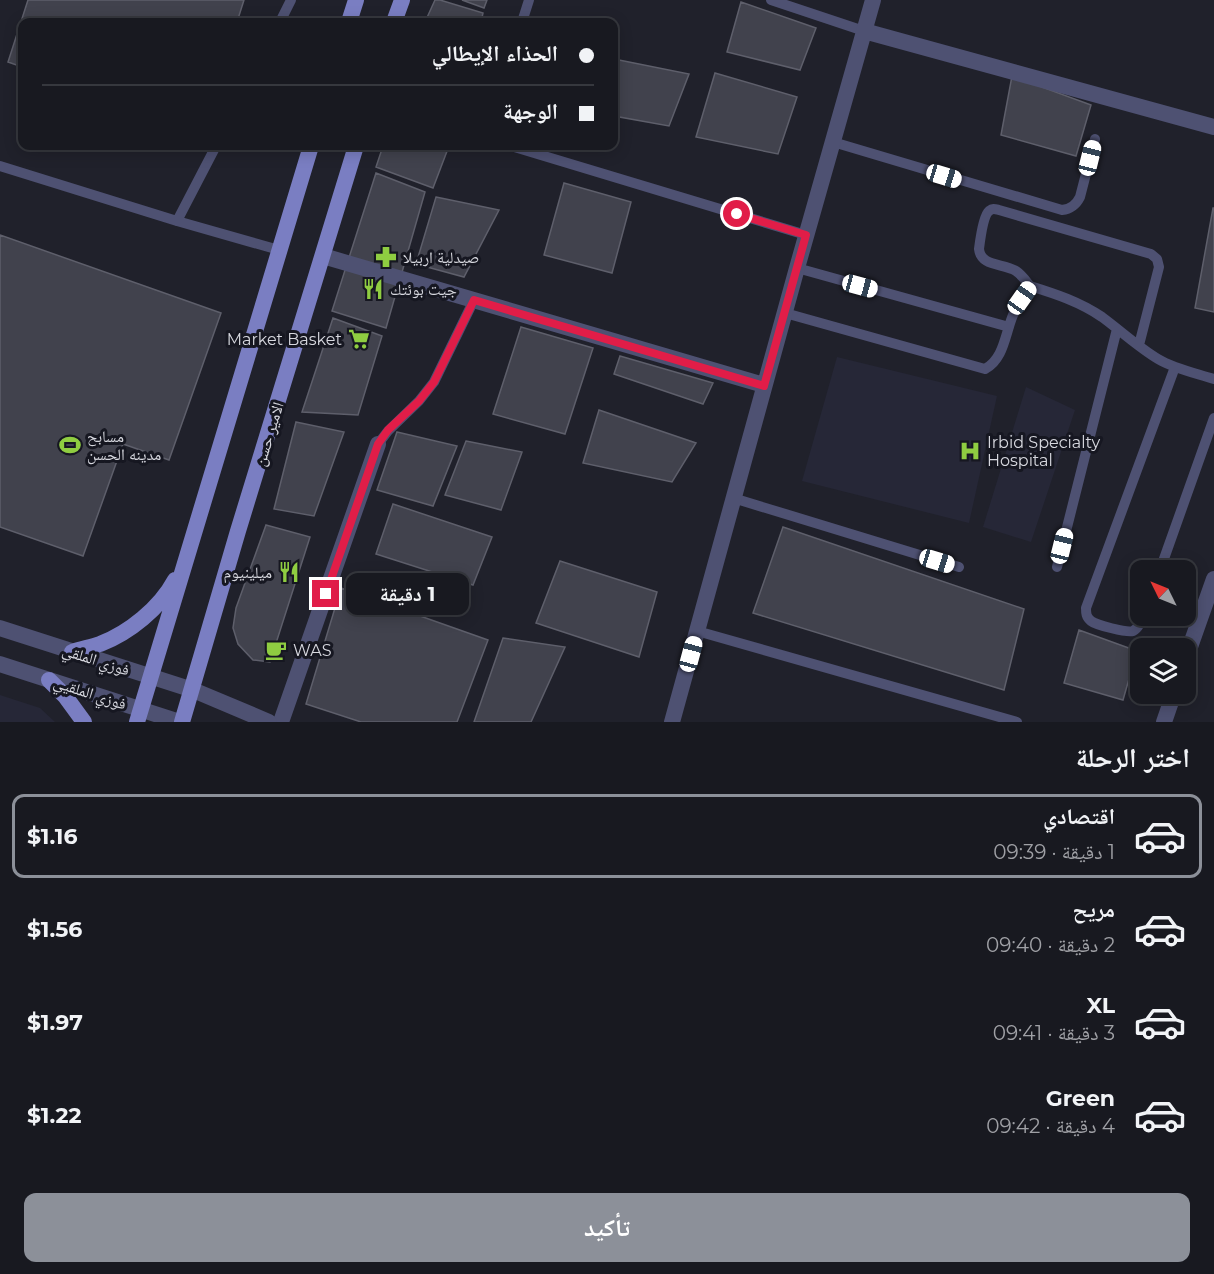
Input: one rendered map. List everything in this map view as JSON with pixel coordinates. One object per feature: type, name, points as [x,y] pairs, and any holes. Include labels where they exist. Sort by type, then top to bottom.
[{"type":"main road","points":[[350,18],[356,0]]},
{"type":"main road","points":[[395,18],[402,0]]},
{"type":"main road","points":[[140,716],[310,150]]},
{"type":"main road","name":"الامير حسن","points":[[181,722],[355,150]]},
{"type":"main road","points":[[72,652],[101,643],[128,629],[151,610],[171,587],[185,561]]},
{"type":"main road","points":[[49,680],[65,696],[84,722]]},
{"type":"street","points":[[672,722],[873,0]]},
{"type":"street","points":[[864,31],[1214,127]]},
{"type":"street","points":[[323,256],[764,386]]},
{"type":"street","points":[[281,722],[378,444]]},
{"type":"street","points":[[1193,638],[1214,579]]},
{"type":"street","name":"فوزي الملقي","points":[[0,628],[192,690],[269,722]]},
{"type":"street","name":"فوزي الملقيي","points":[[0,664],[49,680],[140,716],[181,722]]},
{"type":"street","points":[[1164,722],[1170,704]]},
{"type":"lane","points":[[282,18],[291,0]]},
{"type":"lane","points":[[523,18],[529,0]]},
{"type":"lane","points":[[771,0],[864,31]]},
{"type":"lane","points":[[833,142],[1068,210],[1077,203],[1080,197],[1095,139]]},
{"type":"lane","points":[[177,221],[214,150]]},
{"type":"lane","points":[[524,150],[806,235]]},
{"type":"lane","points":[[0,166],[279,250]]},
{"type":"lane","points":[[1139,345],[1159,267],[1157,259],[1151,254],[999,210],[990,210],[985,218],[979,249],[979,255],[986,261],[1009,267],[1030,286],[1061,295],[1080,304],[1157,358],[1175,367],[1214,379]]},
{"type":"lane","points":[[797,268],[1009,327]]},
{"type":"lane","points":[[784,313],[985,369],[995,363],[999,356],[1017,308],[1030,286]]},
{"type":"lane","points":[[378,444],[388,430],[419,401],[434,382],[474,300]]},
{"type":"lane","points":[[1057,567],[1117,329]]},
{"type":"lane","points":[[1138,626],[1126,632],[1092,622],[1086,608],[1175,367]]},
{"type":"lane","points":[[1164,560],[1214,418]]},
{"type":"lane","points":[[734,498],[959,567]]},
{"type":"lane","points":[[697,631],[1017,722]]},
{"type":"shaded area","points":[[837,357],[997,396],[969,523],[802,481]]},
{"type":"shaded area","points":[[1026,387],[1075,410],[1031,542],[983,527]]},
{"type":"shaded area","points":[[0,695],[40,708],[55,722],[0,722]]},
{"type":"building","points":[[28,0],[244,0],[238,18],[22,18]]},
{"type":"building","points":[[435,0],[483,13],[482,18],[427,18]]},
{"type":"building","points":[[462,0],[487,0],[484,8]]},
{"type":"building","points":[[741,2],[816,28],[800,70],[727,52]]},
{"type":"building","points":[[18,31],[18,66],[8,62]]},
{"type":"building","points":[[618,60],[689,74],[669,126],[618,117]]},
{"type":"building","points":[[715,73],[797,97],[778,154],[696,137]]},
{"type":"building","points":[[1012,76],[1091,105],[1076,156],[1001,135]]},
{"type":"building","points":[[382,150],[447,150],[433,188],[376,167]]},
{"type":"building","points":[[376,173],[425,192],[386,328],[332,311]]},
{"type":"building","points":[[564,183],[631,202],[612,273],[544,255]]},
{"type":"building","points":[[436,197],[499,210],[464,277],[416,264]]},
{"type":"building","points":[[1214,208],[1214,312],[1195,308]]},
{"type":"building","points":[[0,235],[221,313],[169,460],[123,444],[83,556],[0,527]]},
{"type":"building","points":[[333,318],[382,336],[358,415],[302,412]]},
{"type":"building","points":[[521,327],[593,348],[565,434],[493,414]]},
{"type":"building","points":[[620,356],[713,383],[703,404],[614,374]]},
{"type":"building","points":[[599,410],[696,443],[672,482],[583,463]]},
{"type":"building","points":[[296,422],[344,432],[314,516],[274,509]]},
{"type":"building","points":[[397,432],[457,446],[433,506],[377,490]]},
{"type":"building","points":[[466,441],[522,452],[501,510],[445,495]]},
{"type":"building","points":[[393,504],[492,537],[473,585],[376,554]]},
{"type":"building","points":[[266,525],[310,537],[270,662],[253,660],[238,644],[233,628],[236,608]]},
{"type":"building","points":[[783,527],[1024,609],[1004,690],[753,613]]},
{"type":"building","points":[[560,561],[657,592],[639,657],[536,623]]},
{"type":"building","points":[[341,588],[488,640],[457,722],[361,722],[306,704]]},
{"type":"building","points":[[1079,630],[1130,648],[1130,676],[1123,700],[1064,683]]},
{"type":"building","points":[[503,638],[565,647],[531,722],[474,722]]},
{"type":"place","name":"صيدلية اربيلا","points":[[386,257]]},
{"type":"place","name":"جيت بوئتك","points":[[373,289]]},
{"type":"place","name":"Market Basket","points":[[359,339]]},
{"type":"place","name":"مسابح مدينه الحسن","points":[[70,445]]},
{"type":"place","name":"Irbid Specialty Hospital","points":[[970,451]]},
{"type":"place","name":"ميلينيوم","points":[[289,572]]},
{"type":"place","name":"WAS","points":[[276,650]]},
{"type":"route","points":[[326,594],[378,444],[388,430],[419,401],[434,382],[474,300],[764,386],[806,235],[737,214]]}]
